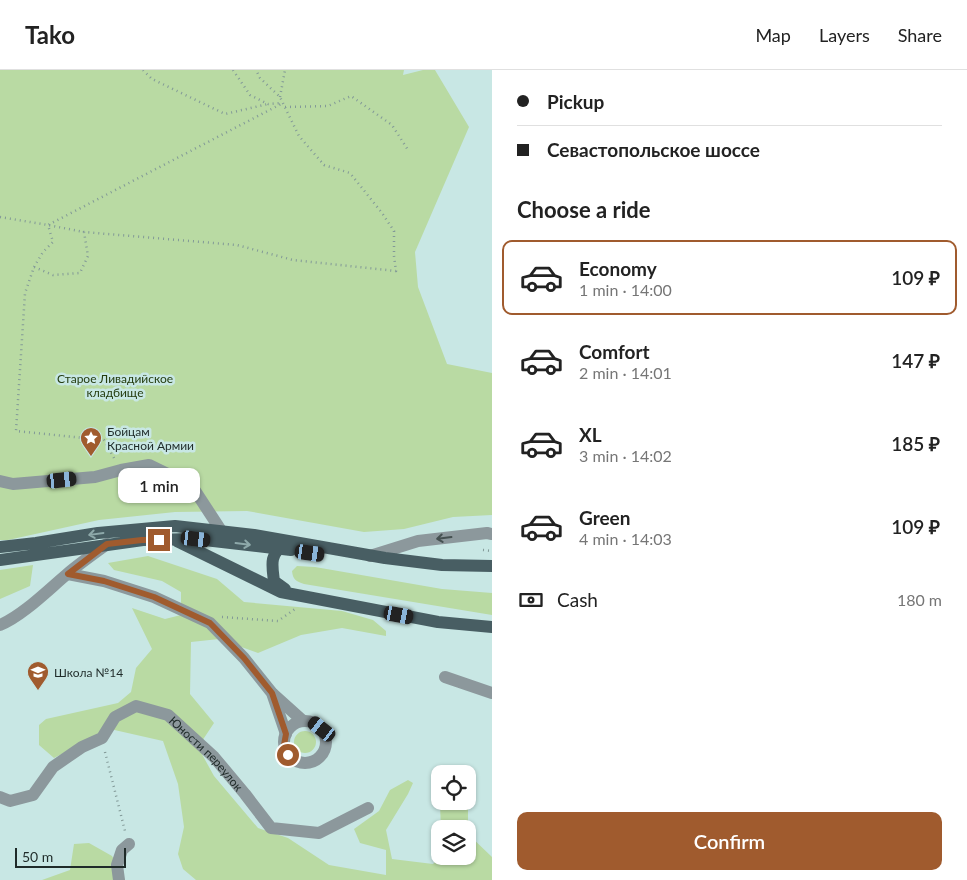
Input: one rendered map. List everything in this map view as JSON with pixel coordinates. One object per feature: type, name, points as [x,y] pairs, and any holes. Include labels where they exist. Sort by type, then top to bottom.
[{"type":"main road","points":[[175,526],[281,592]]},
{"type":"main road","points":[[0,547],[98,533],[175,526],[254,535],[295,547],[438,572],[492,574]]},
{"type":"main road","points":[[107,544],[132,530]]},
{"type":"main road","points":[[0,560],[142,540],[196,539],[278,548],[295,547],[442,565],[492,566]]},
{"type":"main road","points":[[175,540],[301,600],[438,622],[492,627]]},
{"type":"main road","points":[[295,547],[279,563],[281,577],[301,600]]},
{"type":"main road","points":[[278,548],[272,562],[274,581],[301,600]]},
{"type":"street","points":[[0,482],[14,484],[95,477],[149,465],[192,486],[222,532]]},
{"type":"street","points":[[370,556],[418,541],[492,534]]},
{"type":"street","points":[[0,625],[33,604],[107,544]]},
{"type":"street","points":[[68,574],[104,581],[154,597],[210,623],[244,658],[272,693],[302,721]]},
{"type":"street","points":[[445,677],[492,693]]},
{"type":"street","points":[[272,693],[286,734]]},
{"type":"street","name":"Юности переулок","points":[[102,738],[115,717],[136,706],[168,715],[214,757],[271,828],[319,832],[368,808]]},
{"type":"street","points":[[302,721],[314,722],[322,729],[326,740],[325,750],[318,759],[308,763],[297,762],[288,755],[284,745],[286,734],[292,725],[302,721]]},
{"type":"street","points":[[0,797],[10,801],[33,795],[54,767],[82,747],[102,738]]},
{"type":"street","points":[[119,880],[117,865],[122,850],[129,844]]},
{"type":"path","points":[[143,70],[152,79],[225,114],[268,104],[283,103]]},
{"type":"path","points":[[233,70],[250,95],[268,104]]},
{"type":"path","points":[[0,217],[84,232],[237,245],[293,260],[396,271],[394,232],[382,213],[350,174],[324,166],[299,136],[280,97],[260,78],[256,70]]},
{"type":"path","points":[[280,97],[285,70]]},
{"type":"path","points":[[285,107],[328,106],[351,96],[392,125],[408,150]]},
{"type":"path","points":[[48,225],[283,103]]},
{"type":"path","points":[[48,225],[53,242],[43,252],[34,267],[25,293],[16,431],[104,440],[120,470]]},
{"type":"path","points":[[34,267],[53,275],[80,273],[88,256],[84,232]]},
{"type":"path","points":[[483,550],[492,551]]},
{"type":"path","points":[[210,623],[219,616],[278,621],[301,600]]},
{"type":"path","points":[[102,738],[112,784],[129,844]]},
{"type":"green space","name":"Старое Ливадийское кладбище","points":[[0,70],[404,70],[403,75],[423,70],[435,70],[469,127],[415,252],[418,287],[447,364],[492,373],[492,515],[453,517],[404,529],[364,532],[247,511],[175,512],[99,520],[8,540],[0,540]]},
{"type":"green space","points":[[148,556],[217,579],[244,602],[342,611],[373,620],[386,631],[386,636],[342,628],[301,635],[258,653],[219,639],[191,642],[190,694],[214,723],[198,747],[214,776],[258,828],[288,838],[329,865],[386,875],[386,850],[360,843],[354,829],[379,811],[390,790],[408,780],[413,783],[386,830],[392,859],[431,865],[476,865],[476,842],[492,857],[492,880],[196,880],[183,869],[178,854],[184,827],[178,784],[163,741],[110,729],[54,758],[39,745],[39,725],[46,719],[118,703],[131,692],[136,668],[152,649],[132,608],[165,619],[181,615],[181,592],[162,581],[114,570],[108,563]]},
{"type":"green space","points":[[33,565],[30,586],[0,599],[0,570]]},
{"type":"green space","points":[[297,566],[315,567],[442,589],[492,593],[492,615],[304,584],[297,581],[293,576],[292,571]]},
{"type":"green space","points":[[305,731],[313,734],[316,742],[313,750],[305,753],[297,750],[294,742],[297,734]]},
{"type":"green space","points":[[440,810],[468,810],[468,820],[441,820]]},
{"type":"green space","points":[[89,843],[112,856],[125,880],[42,880],[70,870],[74,844]]},
{"type":"place","name":"Бойцам Красной Армии","points":[[91,457]]},
{"type":"place","name":"Школа №14","points":[[38,691]]},
{"type":"route","points":[[159,540],[107,544],[68,574],[104,581],[154,597],[210,623],[244,658],[272,693],[286,734],[284,745],[288,755]]}]
